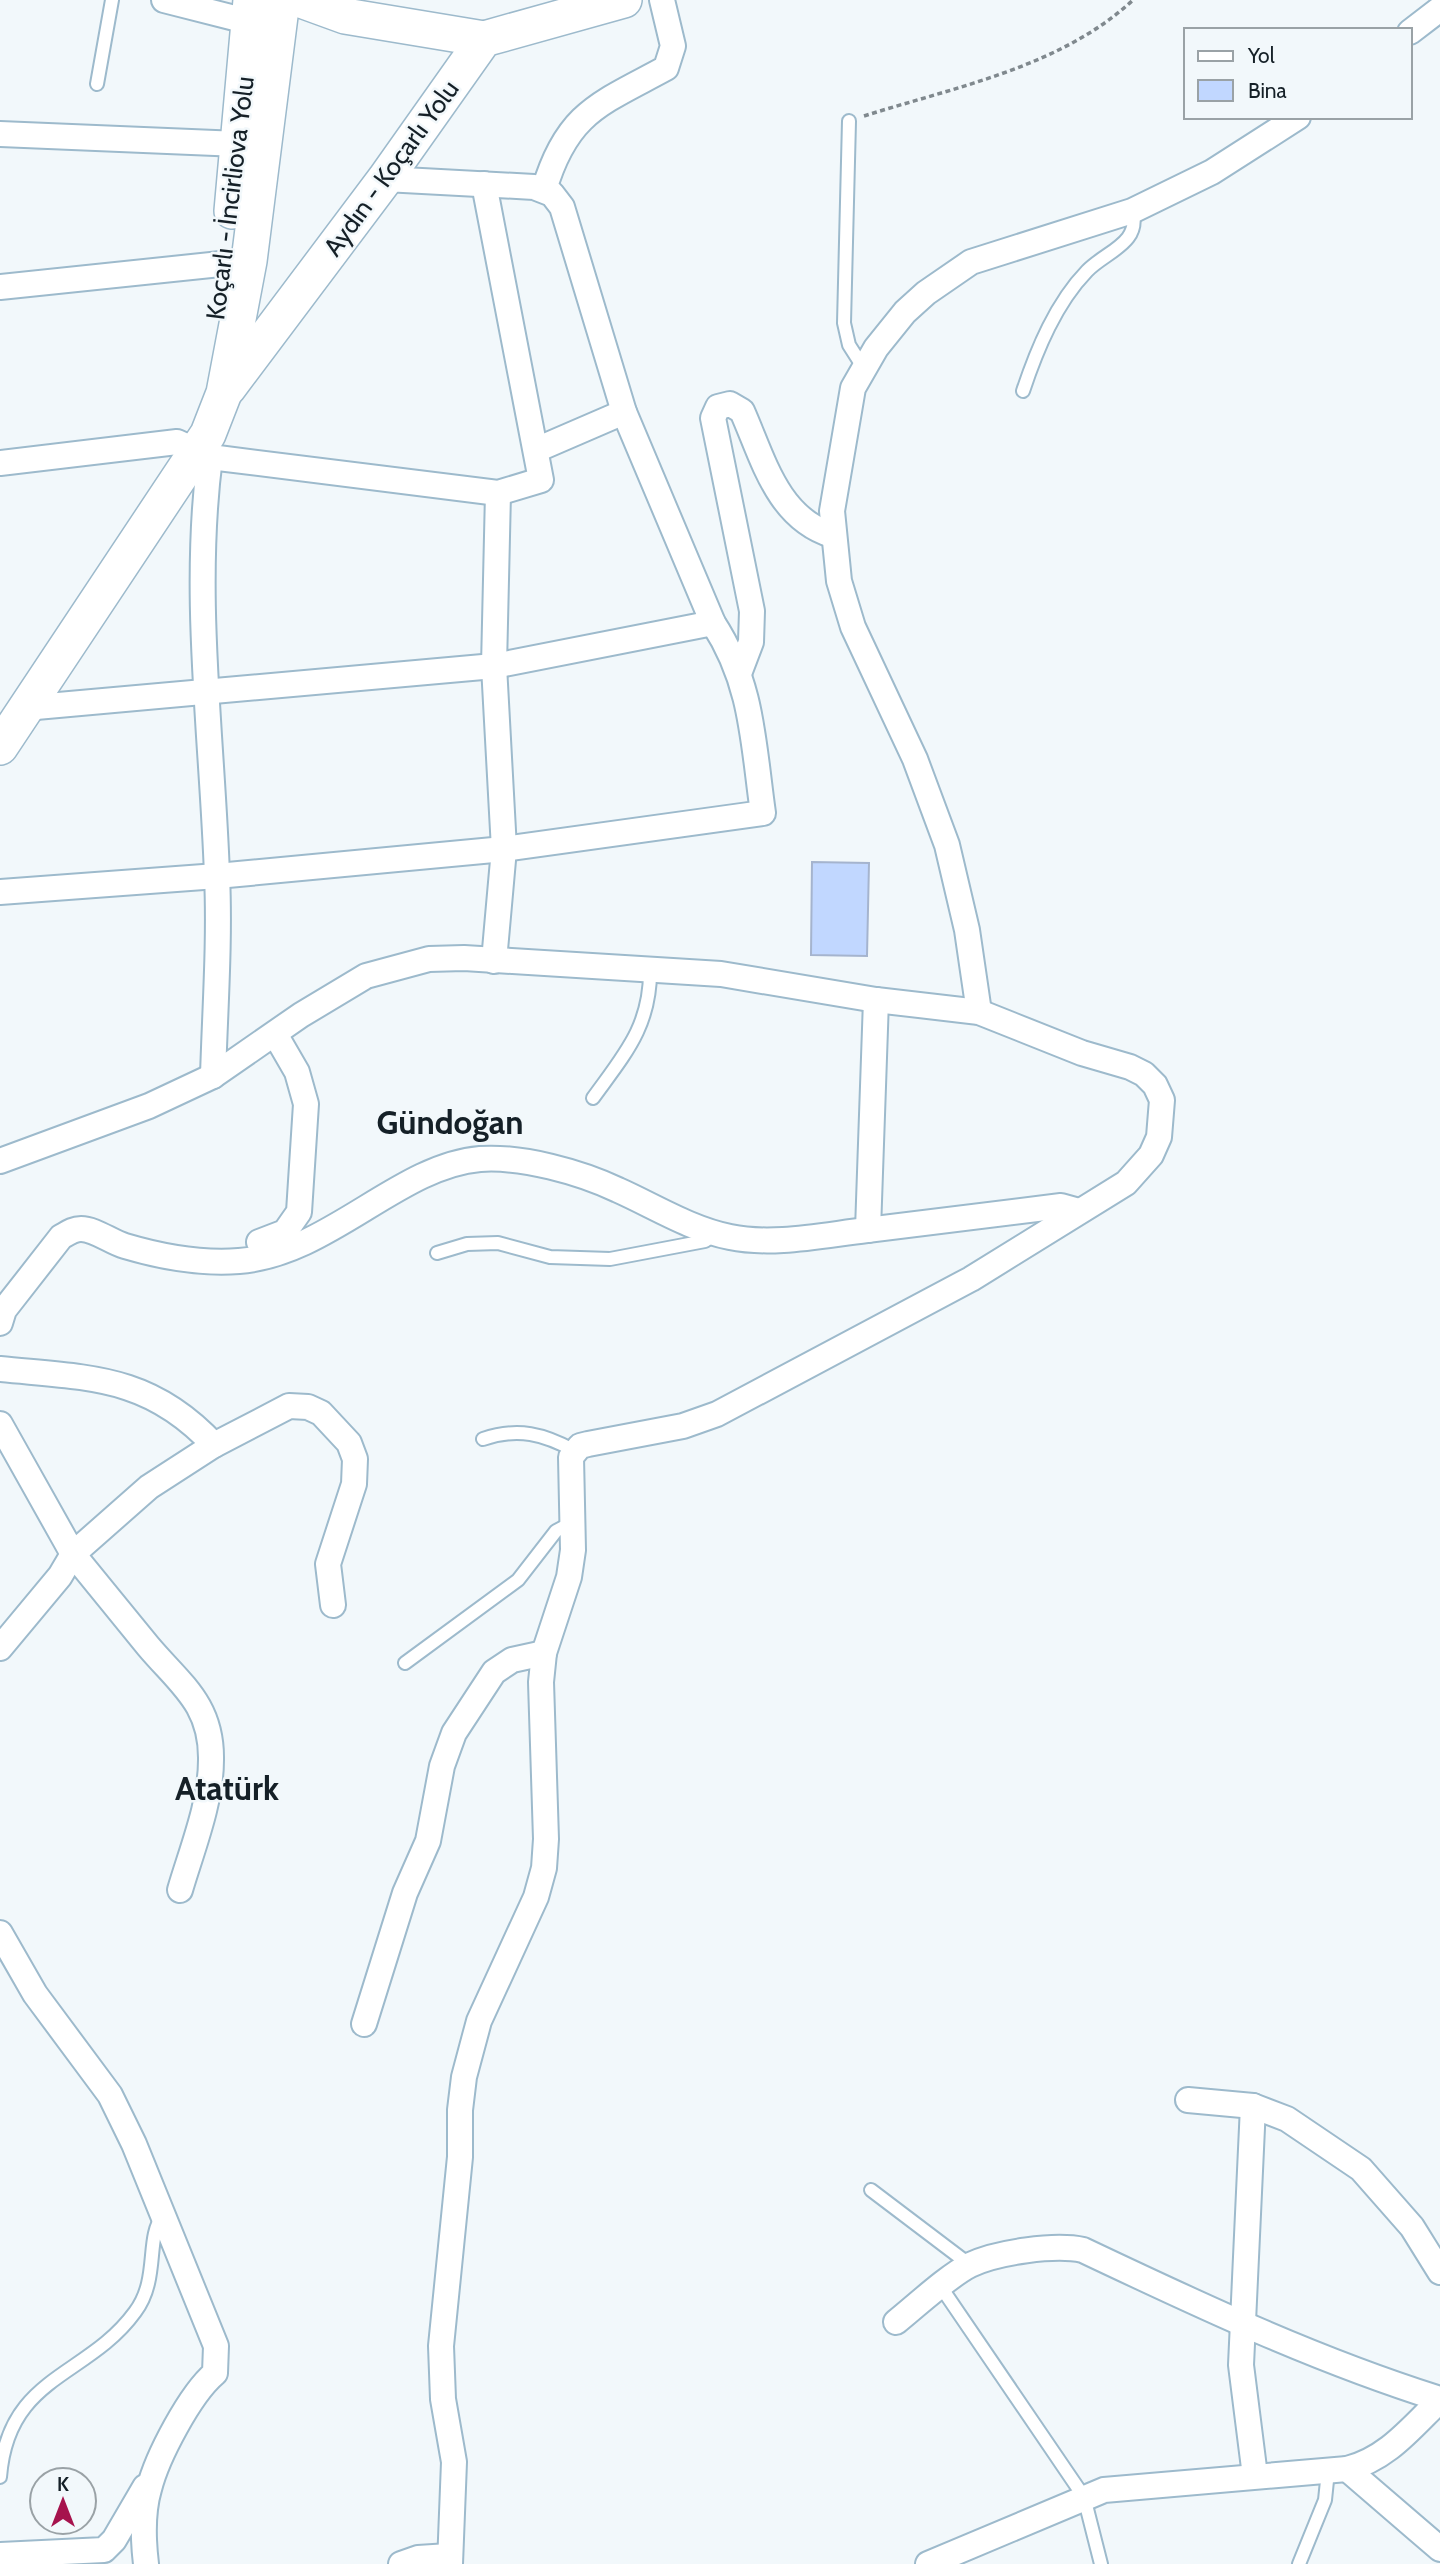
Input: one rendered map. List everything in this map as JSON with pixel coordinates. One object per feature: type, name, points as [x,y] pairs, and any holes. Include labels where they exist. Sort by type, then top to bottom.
[{"type":"main road","points":[[301,0],[345,16],[484,39],[624,0]]},
{"type":"main road","name":"Koçarlı - İncirliova Yolu","points":[[238,261],[239,144],[265,13]]},
{"type":"main road","name":"Koçarlı - İncirliova Yolu","points":[[213,394],[238,261],[265,13]]},
{"type":"main road","name":"Aydın - Koçarlı Yolu","points":[[213,394],[385,179],[484,39]]},
{"type":"main road","points":[[6,719],[208,435],[213,394]]},
{"type":"street","points":[[164,0],[265,13]]},
{"type":"street","points":[[544,190],[559,146],[582,117],[666,68],[670,62],[673,38],[662,0]]},
{"type":"street","points":[[1412,30],[1440,9]]},
{"type":"street","points":[[979,1012],[967,930],[947,845],[915,759],[853,626],[839,581],[832,535],[836,475],[853,388],[863,368],[905,312],[926,293],[971,262],[1132,211],[1212,172],[1295,119]]},
{"type":"street","points":[[0,134],[239,144]]},
{"type":"street","points":[[0,892],[218,876],[504,849],[763,813],[746,690],[740,671],[731,650],[713,623],[624,412],[562,207],[544,190],[385,179]]},
{"type":"street","points":[[0,463],[195,450],[498,493],[541,480],[484,184]]},
{"type":"street","points":[[1,281],[238,261]]},
{"type":"street","points":[[740,671],[751,642],[752,611],[713,418],[718,407],[730,404],[742,411],[787,506],[804,523],[832,535]]},
{"type":"street","points":[[536,450],[624,412]]},
{"type":"street","points":[[195,450],[204,505],[205,694],[218,876],[214,1076]]},
{"type":"street","points":[[494,961],[504,849],[494,666],[498,493]]},
{"type":"street","points":[[6,719],[205,694],[494,666],[713,623]]},
{"type":"street","points":[[0,1161],[149,1106],[214,1076],[366,976],[429,959],[464,958],[721,974],[876,1000],[979,1012],[1082,1054],[1130,1067],[1144,1074],[1155,1085],[1161,1100],[1159,1137],[1151,1155],[1126,1183],[971,1279],[745,1402],[683,1426],[588,1444],[575,1451],[570,1465],[573,1522],[569,1577],[544,1653],[541,1682],[547,1839],[544,1868],[536,1896],[480,2021],[464,2077],[460,2110],[460,2157],[441,2346],[443,2399],[454,2462],[449,2560],[418,2558],[401,2564]]},
{"type":"street","points":[[868,1230],[876,1000]]},
{"type":"street","points":[[215,1262],[225,1252],[277,1237],[291,1226],[299,1212],[306,1104],[297,1072],[275,1034]]},
{"type":"street","points":[[0,1323],[4,1310],[61,1237],[70,1231],[88,1231],[126,1246],[186,1260],[215,1262],[265,1257],[335,1228],[436,1169],[481,1159],[511,1159],[538,1164],[614,1188],[715,1233],[765,1239],[868,1230],[1060,1206],[1079,1210]]},
{"type":"street","points":[[0,1369],[107,1380],[126,1385],[181,1414],[214,1445]]},
{"type":"street","points":[[0,1648],[60,1576],[73,1554],[149,1487],[214,1445],[289,1406],[298,1405],[321,1413],[349,1443],[356,1471],[329,1557],[328,1578],[333,1605]]},
{"type":"street","points":[[0,1424],[73,1554],[154,1653],[187,1686],[204,1718],[212,1763],[204,1806],[180,1891]]},
{"type":"street","points":[[364,2024],[405,1893],[428,1841],[442,1766],[454,1733],[494,1672],[512,1660],[544,1653]]},
{"type":"street","points":[[0,1933],[35,1994],[110,2095],[134,2144],[218,2356],[215,2373],[187,2405],[149,2488],[143,2525],[146,2564]]},
{"type":"street","points":[[1188,2100],[1253,2106],[1287,2119],[1361,2169],[1412,2227],[1440,2272]]},
{"type":"street","points":[[1253,2106],[1249,2248],[1242,2326],[1244,2408],[1255,2476]]},
{"type":"street","points":[[896,2322],[970,2265],[1047,2246],[1074,2248],[1242,2326],[1363,2375],[1440,2400],[1374,2460],[1338,2470],[1133,2485],[1084,2497],[994,2538],[928,2564]]},
{"type":"street","points":[[1338,2470],[1440,2549]]},
{"type":"street","points":[[0,2555],[104,2550],[114,2540],[142,2489],[149,2488]]},
{"type":"lane","points":[[97,84],[113,0]]},
{"type":"lane","points":[[849,121],[844,323],[849,345],[863,368]]},
{"type":"lane","points":[[1023,391],[1044,336],[1072,289],[1088,270],[1130,238],[1134,224],[1132,211]]},
{"type":"lane","points":[[593,1098],[637,1036],[649,996],[650,969]]},
{"type":"lane","points":[[437,1253],[467,1244],[498,1243],[550,1256],[610,1259],[705,1241],[715,1233]]},
{"type":"lane","points":[[483,1439],[506,1433],[534,1433],[575,1451]]},
{"type":"lane","points":[[405,1663],[518,1580],[556,1531],[573,1522]]},
{"type":"lane","points":[[871,2190],[970,2265]]},
{"type":"lane","points":[[0,2477],[8,2437],[28,2403],[115,2333],[136,2311],[150,2284],[155,2231],[163,2216]]},
{"type":"lane","points":[[941,2287],[1084,2497],[1101,2564]]},
{"type":"lane","points":[[1299,2564],[1338,2470]]},
{"type":"path","points":[[849,121],[1050,55],[1100,27],[1133,0]]},
{"type":"building","points":[[812,862],[869,863],[867,956],[811,955]]},
{"type":"district","name":"Gündoğan","points":[[450,1122]]},
{"type":"district","name":"Atatürk","points":[[227,1788]]}]
